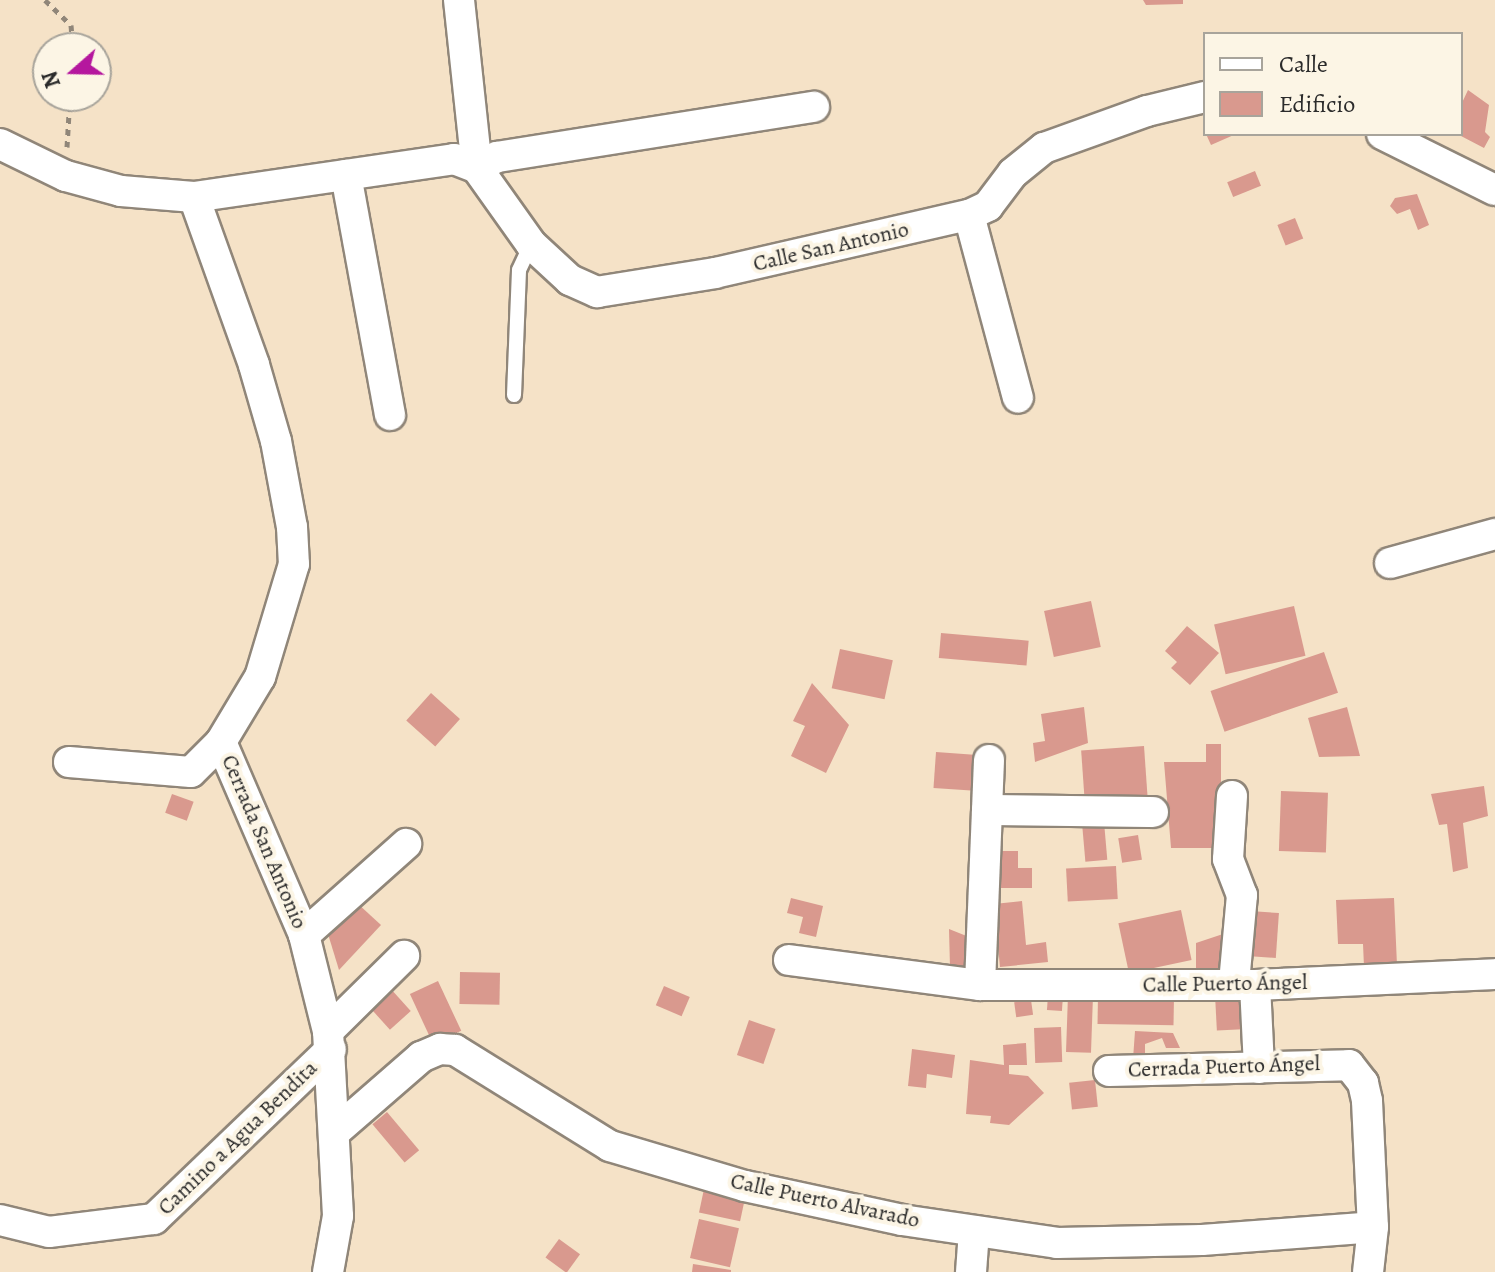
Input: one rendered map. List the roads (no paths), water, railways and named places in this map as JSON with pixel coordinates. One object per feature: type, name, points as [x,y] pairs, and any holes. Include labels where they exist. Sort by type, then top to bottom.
[{"type":"street","name":"Calle San Antonio","points":[[459,0],[477,168],[531,244],[570,280],[597,292],[715,273],[969,215],[988,206],[1013,173],[1044,148],[1147,111],[1203,97]]},
{"type":"street","points":[[0,144],[66,176],[121,191],[194,197],[346,175],[431,158],[454,159],[477,168],[497,157],[814,107]]},
{"type":"street","points":[[1386,136],[1495,190]]},
{"type":"street","points":[[346,175],[390,415]]},
{"type":"street","name":"Cerrada San Antonio","points":[[194,197],[276,441],[294,564],[260,677],[221,742],[304,935],[330,1040],[338,1216],[328,1272]]},
{"type":"street","points":[[969,215],[1018,398]]},
{"type":"street","points":[[1390,563],[1495,534]]},
{"type":"street","points":[[69,762],[191,772],[221,742]]},
{"type":"street","points":[[979,972],[989,760]]},
{"type":"street","points":[[1232,796],[1228,859],[1242,895],[1244,984],[1259,1068]]},
{"type":"street","points":[[987,810],[1153,812]]},
{"type":"street","points":[[304,935],[406,844]]},
{"type":"street","name":"Camino a Agua Bendita","points":[[0,1220],[49,1232],[154,1219],[330,1040],[404,956]]},
{"type":"street","name":"Calle Puerto Ángel","points":[[789,960],[1244,984],[1495,974]]},
{"type":"street","name":"Calle Puerto Alvarado","points":[[336,1131],[421,1057],[440,1049],[455,1050],[610,1146],[809,1202],[1057,1243],[1202,1240],[1373,1227]]},
{"type":"street","name":"Cerrada Puerto Ángel","points":[[1109,1071],[1339,1063],[1356,1072],[1367,1101],[1373,1227]]},
{"type":"street","points":[[1368,1272],[1373,1227]]},
{"type":"street","points":[[971,1272],[974,1231]]},
{"type":"lane","points":[[514,395],[519,270],[531,244]]}]
